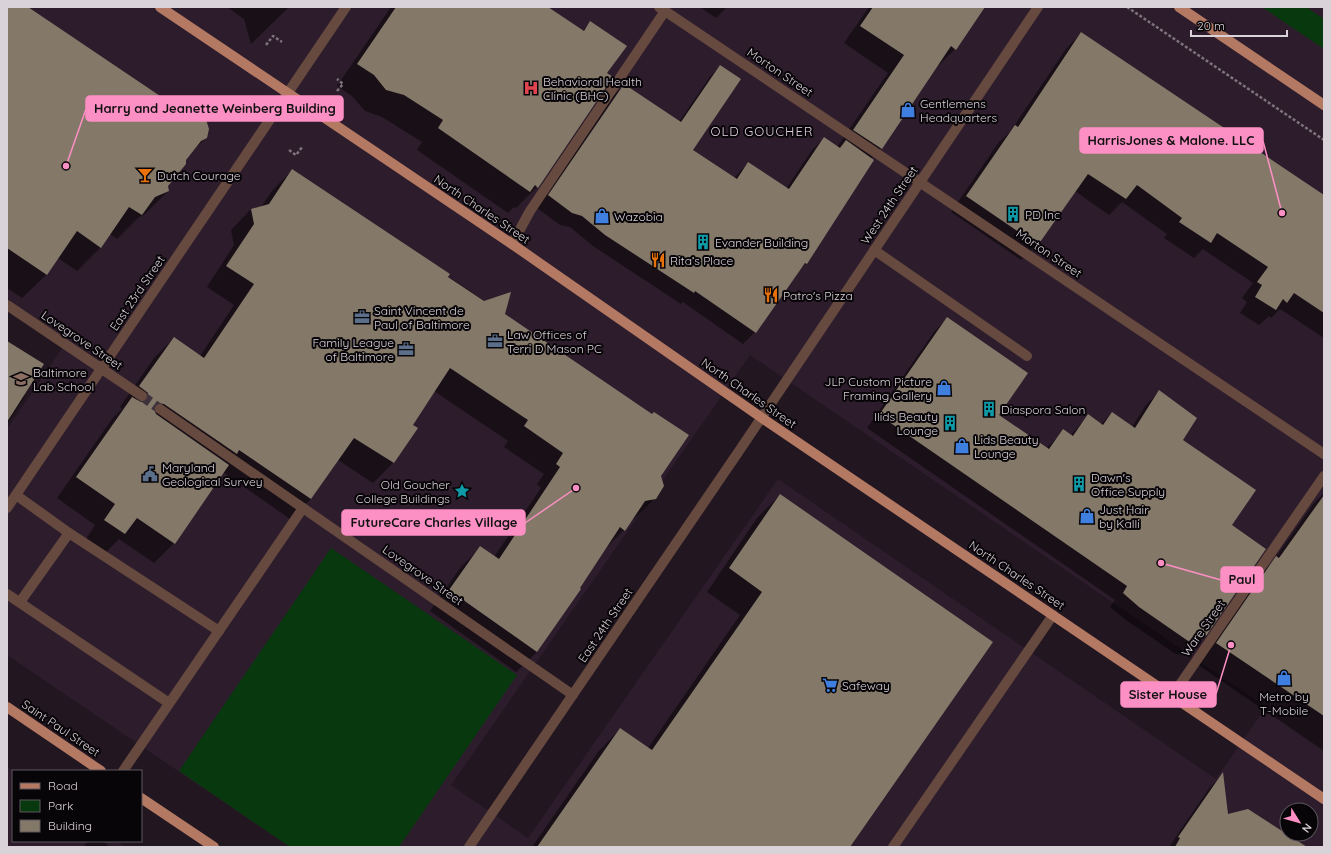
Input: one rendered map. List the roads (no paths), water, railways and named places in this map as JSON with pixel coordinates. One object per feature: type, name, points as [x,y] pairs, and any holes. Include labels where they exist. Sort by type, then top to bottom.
[{"type":"main road","name":"North Charles Street","points":[[160,7],[512,244],[762,418],[1324,799]]},
{"type":"main road","points":[[1179,7],[1324,105]]},
{"type":"main road","name":"Saint Paul Street","points":[[7,707],[100,770]]},
{"type":"main road","points":[[142,799],[214,847]]},
{"type":"street","name":"East 23rd Street","points":[[7,508],[346,7]]},
{"type":"street","name":"West 24th Street","points":[[762,418],[1038,7]]},
{"type":"street","name":"Morton Street","points":[[662,9],[1324,454]]},
{"type":"street","points":[[512,244],[530,211],[662,9]]},
{"type":"street","points":[[874,250],[1027,356]]},
{"type":"street","name":"Lovegrove Street","points":[[7,306],[142,396]]},
{"type":"street","name":"Lovegrove Street","points":[[160,409],[573,695]]},
{"type":"street","name":"East 24th Street","points":[[469,847],[762,418]]},
{"type":"street","name":"Ware Street","points":[[1172,696],[1324,476]]},
{"type":"street","points":[[16,495],[69,533],[219,631]]},
{"type":"street","points":[[124,770],[303,508]]},
{"type":"street","points":[[20,602],[69,533]]},
{"type":"street","points":[[7,594],[169,703]]},
{"type":"street","points":[[893,847],[1053,615]]},
{"type":"tunnel","points":[[142,396],[160,409]]},
{"type":"place","name":"Behavioral Health Clinic (BHC)","points":[[531,88]]},
{"type":"place","name":"Gentlemens Headquarters","points":[[908,110]]},
{"type":"place","name":"Harry and Jeanette Weinberg Building","points":[[66,166]]},
{"type":"place","name":"Dutch Courage","points":[[145,175]]},
{"type":"place","name":"HarrisJones & Malone. LLC","points":[[1282,213]]},
{"type":"place","name":"PD Inc","points":[[1013,214]]},
{"type":"place","name":"Wazobia","points":[[602,216]]},
{"type":"place","name":"Evander Building","points":[[703,242]]},
{"type":"place","name":"Rita’s Place","points":[[658,260]]},
{"type":"place","name":"Patro's Pizza","points":[[771,295]]},
{"type":"place","name":"Saint Vincent de Paul of Baltimore","points":[[362,317]]},
{"type":"place","name":"Law Offices of Terri D Mason PC","points":[[495,341]]},
{"type":"place","name":"Family League of Baltimore","points":[[406,349]]},
{"type":"place","name":"Baltimore Lab School","points":[[21,379]]},
{"type":"place","name":"JLP Custom Picture Framing Gallery","points":[[944,388]]},
{"type":"place","name":"Diaspora Salon","points":[[989,409]]},
{"type":"place","name":"Ilids Beauty Lounge","points":[[950,423]]},
{"type":"place","name":"Lids Beauty Lounge","points":[[962,446]]},
{"type":"place","name":"Maryland Geological Survey","points":[[150,474]]},
{"type":"place","name":"Dawn's Office Supply","points":[[1079,484]]},
{"type":"place","name":"FutureCare Charles Village","points":[[576,488]]},
{"type":"place","name":"Old Goucher College Buildings","points":[[462,491]]},
{"type":"place","name":"Just Hair by Kalli","points":[[1087,516]]},
{"type":"place","name":"Paul","points":[[1161,563]]},
{"type":"place","name":"Sister House","points":[[1231,645]]},
{"type":"place","name":"Metro by T-Mobile","points":[[1284,678]]},
{"type":"place","name":"Safeway","points":[[830,685]]},
{"type":"district","name":"OLD GOUCHER","points":[[762,131]]}]
